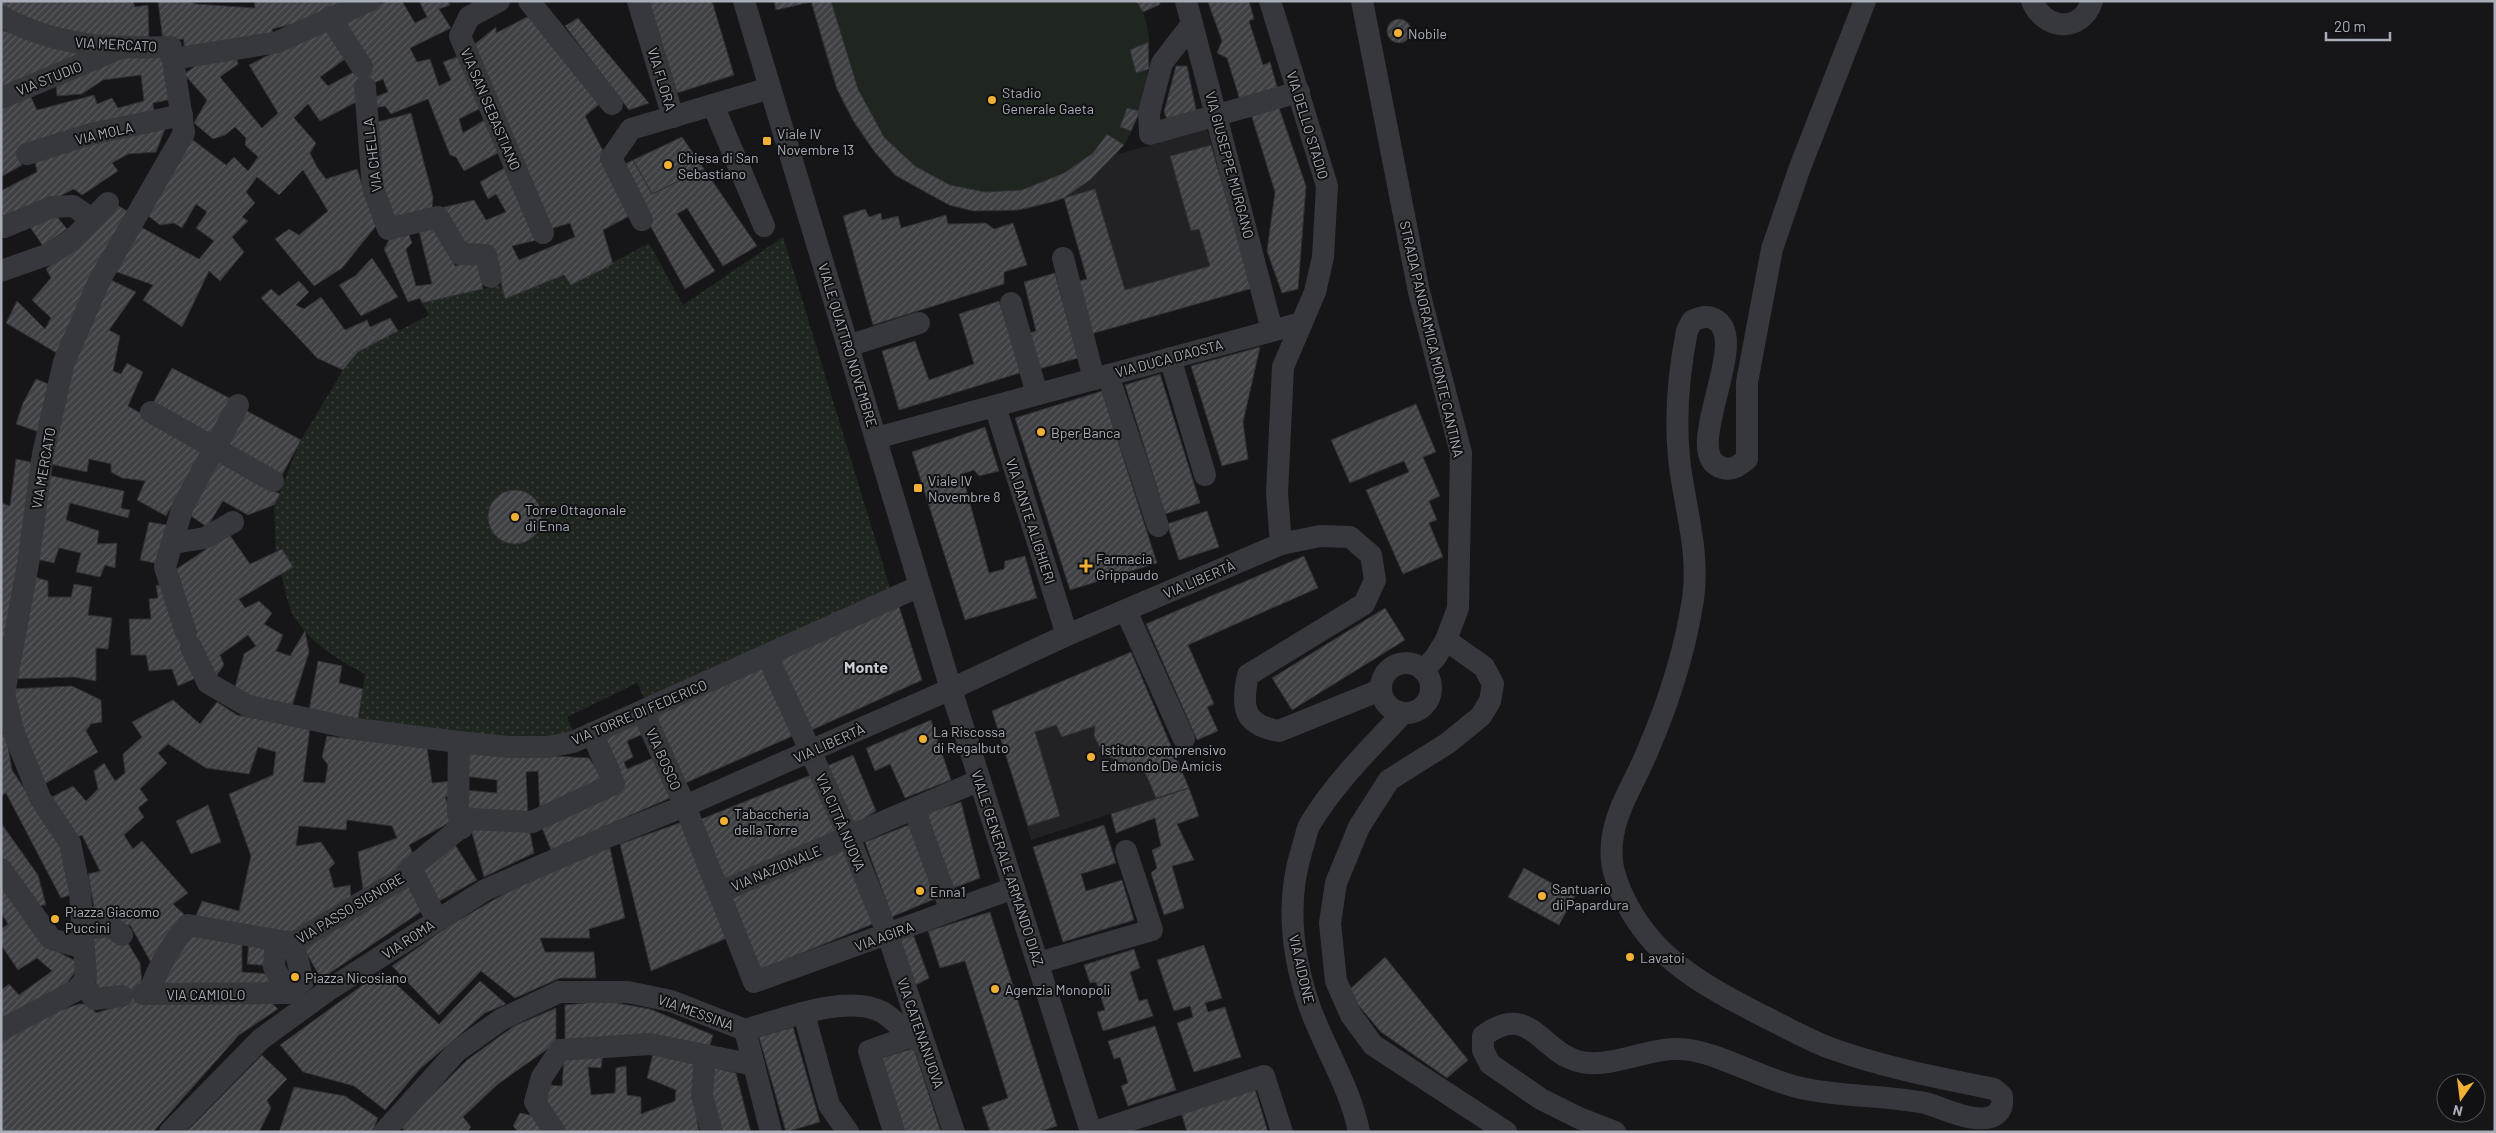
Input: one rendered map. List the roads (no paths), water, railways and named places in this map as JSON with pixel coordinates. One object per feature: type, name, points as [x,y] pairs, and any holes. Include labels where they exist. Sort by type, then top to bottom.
[{"type":"street","points":[[173,59],[278,42],[368,1]]},
{"type":"street","name":"VIA SAN SEBASTIANO","points":[[499,1],[470,8],[469,17],[460,36],[543,232]]},
{"type":"street","points":[[529,1],[612,104]]},
{"type":"street","name":"VIA FLORA","points":[[638,1],[673,116],[770,88]]},
{"type":"street","name":"VIALE QUATTRO NOVEMBRE","points":[[744,1],[951,689]]},
{"type":"street","name":"VIA GIUSEPPE MURGANO","points":[[1186,1],[1218,116],[1272,330]]},
{"type":"street","name":"VIA DELLO STADIO","points":[[1270,1],[1327,186],[1323,257],[1315,292],[1300,322],[1283,367],[1277,493],[1281,544]]},
{"type":"street","name":"STRADA PANORAMICA MONTE CANTINA","points":[[1362,1],[1418,292],[1460,453],[1458,608],[1446,640],[1435,658],[1423,670]]},
{"type":"street","points":[[1615,1132],[1541,1099],[1490,1064],[1483,1050],[1483,1036],[1494,1028],[1508,1022],[1521,1023],[1564,1055],[1588,1063],[1663,1050],[1689,1050],[1800,1088],[1924,1103],[1972,1117],[1989,1117],[1998,1114],[2003,1106],[2002,1096],[1994,1089],[1854,1056],[1828,1047],[1791,1031],[1709,988],[1680,968],[1650,940],[1630,912],[1612,870],[1613,833],[1672,692],[1686,640],[1696,576],[1694,542],[1679,456],[1678,414],[1687,331],[1692,321],[1710,316],[1719,321],[1724,330],[1727,348],[1708,441],[1711,458],[1716,465],[1722,468],[1736,468],[1747,458],[1747,382],[1772,249],[1799,170],[1865,1]]},
{"type":"street","points":[[2032,1],[2042,16],[2059,24],[2078,21],[2086,13],[2092,1]]},
{"type":"street","name":"VIA MERCATO","points":[[1,16],[13,23],[66,42],[124,47],[171,47],[184,133],[99,281],[64,362],[43,454],[28,564],[4,694],[14,733],[40,798],[70,843],[80,892],[86,976],[82,984]]},
{"type":"street","name":"VIA CHELLA","points":[[330,17],[363,77],[373,188],[388,229],[438,217],[460,254],[486,255],[491,276]]},
{"type":"street","points":[[1192,24],[1162,63],[1149,113],[1150,134],[1299,92]]},
{"type":"street","name":"VIA STUDIO","points":[[1,98],[124,47]]},
{"type":"street","points":[[713,105],[764,226]]},
{"type":"street","name":"VIA MOLA","points":[[27,154],[91,134],[182,115]]},
{"type":"street","points":[[642,220],[610,158],[631,129],[673,116]]},
{"type":"street","points":[[1,271],[52,253],[73,239],[108,202]]},
{"type":"street","points":[[4,227],[52,207],[73,206],[92,218]]},
{"type":"street","points":[[1063,258],[1101,377],[1158,526]]},
{"type":"street","points":[[1011,303],[1037,394]]},
{"type":"street","name":"VIA DUCA D'AOSTA","points":[[876,438],[1300,322]]},
{"type":"street","points":[[848,346],[919,323]]},
{"type":"street","points":[[1170,358],[1205,475]]},
{"type":"street","points":[[233,522],[205,538],[172,543],[183,506],[238,405]]},
{"type":"street","name":"VIA DANTE ALIGHIERI","points":[[995,406],[1067,635]]},
{"type":"street","points":[[151,412],[272,481]]},
{"type":"street","name":"VIA LIBERTÀ","points":[[685,806],[951,689],[1067,635],[1281,544],[1320,536],[1350,537],[1371,555],[1375,580],[1364,604],[1248,675],[1244,695],[1248,717],[1261,728],[1278,731],[1380,690]]},
{"type":"street","name":"VIA TORRE DI FEDERICO","points":[[172,543],[166,567],[189,640],[208,683],[225,694],[248,706],[356,729],[509,747],[548,747],[573,742],[920,586]]},
{"type":"street","points":[[1126,611],[1184,739]]},
{"type":"street","points":[[1446,640],[1484,667],[1492,684],[1490,702],[1481,716],[1448,743],[1389,780],[1359,827],[1336,883],[1330,923],[1336,982],[1351,1015],[1373,1045],[1506,1132]]},
{"type":"street","name":"VIA CITTÀ NUOVA","points":[[768,655],[849,837],[888,935]]},
{"type":"street","points":[[1410,664],[1423,670],[1431,684],[1429,699],[1418,711],[1402,714],[1385,703],[1380,690],[1384,675],[1395,665],[1410,664]]},
{"type":"street","name":"VIALE GENERALE ARMANDO DIAZ","points":[[951,689],[1091,1132]]},
{"type":"street","name":"VIA BOSCO","points":[[643,712],[685,806],[754,982]]},
{"type":"street","name":"VIA AIDONE","points":[[1359,1132],[1344,1083],[1309,1005],[1292,929],[1293,894],[1298,860],[1309,826],[1342,779],[1402,714]]},
{"type":"street","name":"VIA PASSO SIGNORE","points":[[138,995],[188,925],[293,943],[406,876],[412,868],[471,819],[532,822],[614,784],[592,733]]},
{"type":"street","points":[[459,742],[458,813],[462,828]]},
{"type":"street","name":"VIA NAZIONALE","points":[[720,892],[980,780]]},
{"type":"street","name":"VIA ROMA","points":[[170,1132],[261,1039],[327,991],[437,920],[485,890],[612,835],[685,806]]},
{"type":"street","points":[[914,808],[951,911]]},
{"type":"street","points":[[1038,963],[1152,930],[1126,851]]},
{"type":"street","name":"VIA PASSO SIGNORE","points":[[412,868],[437,920]]},
{"type":"street","points":[[1,869],[51,939],[83,939],[110,926],[122,935]]},
{"type":"street","name":"VIA AGIRA","points":[[754,982],[1014,888]]},
{"type":"street","name":"VIA CATENANUOVA","points":[[888,935],[917,1041],[954,1132]]},
{"type":"street","name":"VIA CAMIOLO","points":[[82,984],[95,999],[138,995],[278,994],[303,981],[293,943]]},
{"type":"street","points":[[1,1030],[75,990],[82,984]]},
{"type":"street","name":"VIA MESSINA","points":[[384,1132],[457,1051],[502,1019],[559,992],[636,993],[671,1001],[745,1030],[771,1132]]},
{"type":"street","points":[[745,1030],[804,1014],[858,1004],[883,1013],[917,1041]]},
{"type":"street","points":[[804,1014],[829,1105],[848,1132]]},
{"type":"street","points":[[894,1132],[869,1051],[917,1041]]},
{"type":"street","points":[[555,1132],[535,1102],[542,1077],[560,1050],[650,1044],[754,1065]]},
{"type":"street","points":[[705,1055],[702,1096],[712,1132]]},
{"type":"street","points":[[1095,1132],[1264,1076],[1282,1132]]},
{"type":"place","name":"Nobile","points":[[1398,33]]},
{"type":"place","name":"Stadio Generale Gaeta","points":[[992,100]]},
{"type":"place","name":"Viale IV Novembre 13","points":[[767,141]]},
{"type":"place","name":"Chiesa di San Sebastiano","points":[[668,165]]},
{"type":"place","name":"Bper Banca","points":[[1041,432]]},
{"type":"place","name":"Viale IV Novembre 8","points":[[918,488]]},
{"type":"place","name":"Torre Ottagonale di Enna","points":[[515,517]]},
{"type":"place","name":"Farmacia Grippaudo","points":[[1086,566]]},
{"type":"place","name":"La Riscossa di Regalbuto","points":[[923,739]]},
{"type":"place","name":"Istituto comprensivo Edmondo De Amicis","points":[[1091,757]]},
{"type":"place","name":"Tabaccheria della Torre","points":[[724,821]]},
{"type":"place","name":"Enna1","points":[[920,891]]},
{"type":"place","name":"Santuario di Papardura","points":[[1542,896]]},
{"type":"place","name":"Piazza Giacomo Puccini","points":[[55,919]]},
{"type":"place","name":"Lavatoi","points":[[1630,957]]},
{"type":"place","name":"Piazza Nicosiano","points":[[295,977]]},
{"type":"place","name":"Agenzia Monopoli","points":[[995,989]]},
{"type":"district","name":"Monte","points":[[866,666]]}]
